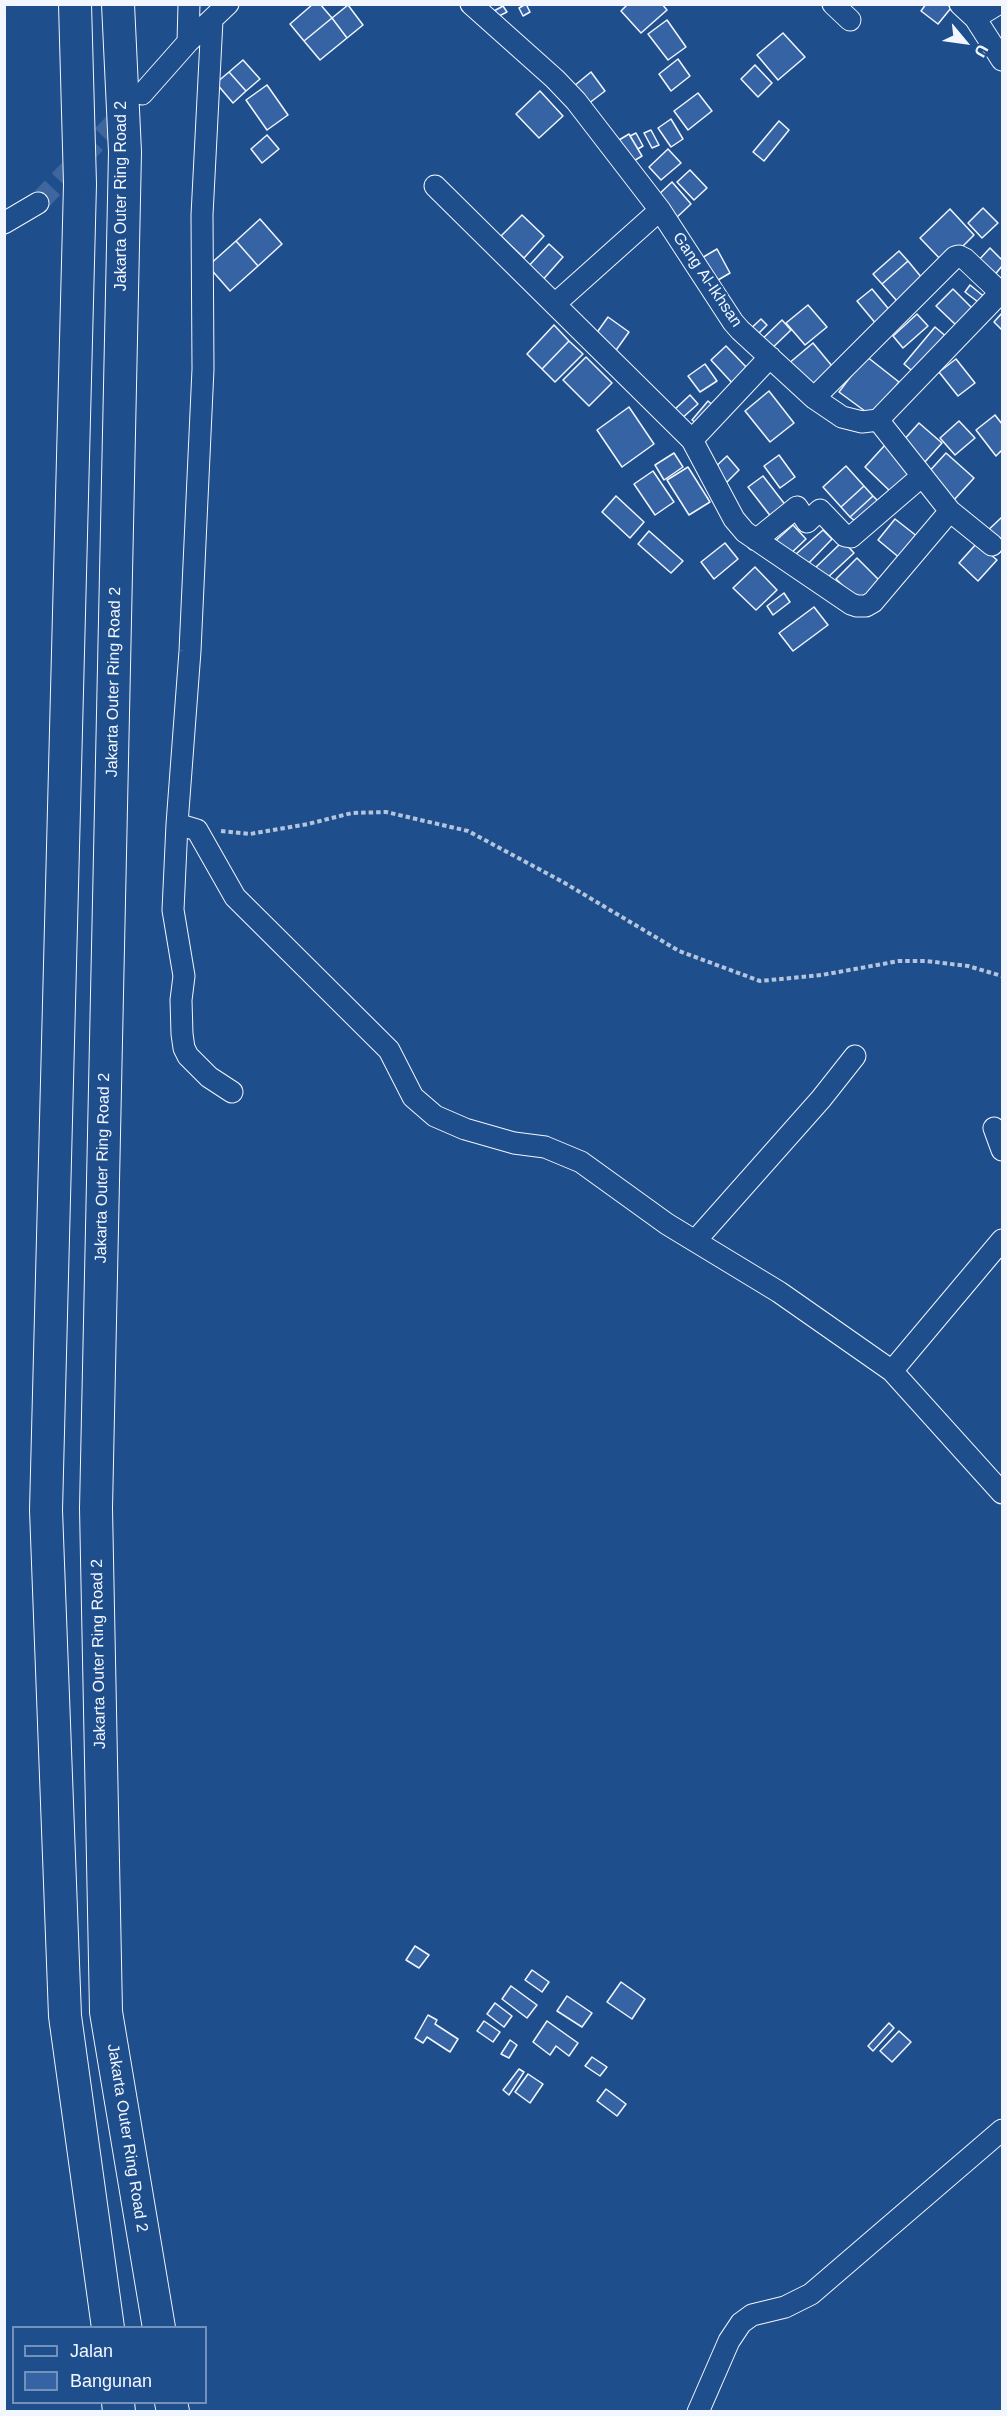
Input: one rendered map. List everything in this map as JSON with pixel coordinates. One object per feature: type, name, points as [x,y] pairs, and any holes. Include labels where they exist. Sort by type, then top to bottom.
[{"type":"highway","points":[[75,4],[80,184],[46,1510],[65,2016],[108,2326]]},
{"type":"highway","name":"Jakarta Outer Ring Road 2","points":[[118,4],[125,164],[96,1520],[106,2012],[159,2326]]},
{"type":"street","points":[[188,42],[189,4]]},
{"type":"street","points":[[142,94],[188,42],[228,4]]},
{"type":"street","name":"Gang Al-Ikhsan","points":[[471,4],[555,79],[576,101],[660,210],[733,322],[814,398],[842,417],[862,422],[878,420]]},
{"type":"street","points":[[833,4],[850,20]]},
{"type":"street","points":[[998,4],[967,11],[1002,60]]},
{"type":"street","points":[[212,20],[201,257],[203,369],[190,651],[187,827],[174,910],[184,976],[181,1000],[184,1048],[188,1056],[209,1077],[232,1092]]},
{"type":"street","points":[[435,186],[556,303],[692,440],[734,519],[745,532],[851,604],[866,606],[873,602],[950,511]]},
{"type":"street","points":[[4,223],[38,203]]},
{"type":"street","points":[[556,303],[660,210]]},
{"type":"street","points":[[814,398],[955,257],[965,259],[1002,292],[878,420],[950,511],[992,545]]},
{"type":"street","points":[[692,440],[770,357]]},
{"type":"street","points":[[756,540],[797,507],[807,522],[820,510],[845,536],[851,537],[922,476]]},
{"type":"street","points":[[187,827],[235,897],[389,1050],[413,1097],[435,1116],[484,1135],[514,1143],[545,1147],[581,1162],[667,1224],[779,1292],[892,1371],[1002,1493]]},
{"type":"street","points":[[696,1240],[821,1099],[855,1056]]},
{"type":"street","points":[[994,1128],[1002,1150]]},
{"type":"street","points":[[892,1371],[1002,1240]]},
{"type":"street","points":[[698,2412],[729,2342],[741,2324],[752,2315],[785,2307],[811,2294],[1002,2130]]},
{"type":"path","points":[[187,827],[250,834],[308,824],[352,813],[386,812],[468,831],[563,882],[679,951],[760,981],[822,975],[899,961],[926,961],[968,966],[1002,976]]},
{"type":"building","points":[[313,4],[320,4],[332,18],[304,41],[290,24]]},
{"type":"building","points":[[526,4],[530,12],[523,16],[519,8]]},
{"type":"building","points":[[628,4],[662,4],[667,10],[641,33],[621,11]]},
{"type":"building","points":[[926,4],[947,4],[951,8],[938,24],[921,11]]},
{"type":"building","points":[[348,5],[363,25],[347,38],[332,18]]},
{"type":"building","points":[[503,6],[507,12],[497,17],[494,11]]},
{"type":"building","points":[[332,18],[347,38],[320,60],[304,41]]},
{"type":"building","points":[[667,20],[686,47],[668,60],[648,34]]},
{"type":"building","points":[[783,33],[805,57],[778,80],[757,55]]},
{"type":"building","points":[[678,59],[690,76],[671,91],[659,74]]},
{"type":"building","points":[[243,60],[260,79],[246,91],[229,72]]},
{"type":"building","points":[[755,65],[772,83],[758,97],[741,79]]},
{"type":"building","points":[[229,72],[246,91],[233,103],[216,83]]},
{"type":"building","points":[[591,72],[605,91],[588,104],[574,86]]},
{"type":"building","points":[[267,85],[288,115],[267,130],[246,100]]},
{"type":"building","points":[[540,91],[563,116],[539,138],[516,114]]},
{"type":"building","points":[[698,93],[712,111],[688,130],[674,111]]},
{"type":"building","points":[[671,119],[683,139],[671,147],[658,128]]},
{"type":"building","points":[[779,121],[789,130],[764,161],[753,152]]},
{"type":"building","points":[[651,130],[659,145],[652,148],[644,133]]},
{"type":"building","points":[[636,133],[643,146],[638,149],[630,136]]},
{"type":"building","points":[[629,134],[642,156],[627,165],[614,143]]},
{"type":"building","points":[[267,135],[279,149],[262,163],[251,149]]},
{"type":"building","points":[[668,149],[681,163],[661,180],[649,167]]},
{"type":"building","points":[[690,170],[707,188],[694,200],[677,182]]},
{"type":"building","points":[[672,182],[691,204],[676,218],[657,196]]},
{"type":"building","points":[[983,208],[998,223],[982,238],[968,223]]},
{"type":"building","points":[[950,209],[974,235],[945,264],[920,238]]},
{"type":"building","points":[[522,215],[544,236],[524,258],[501,236]]},
{"type":"building","points":[[260,219],[282,244],[258,266],[236,241]]},
{"type":"building","points":[[236,241],[258,266],[230,291],[208,266]]},
{"type":"building","points":[[549,244],[563,257],[540,283],[526,269]]},
{"type":"building","points":[[990,248],[1002,260],[1002,266],[993,277],[977,262]]},
{"type":"building","points":[[717,249],[730,273],[713,283],[700,259]]},
{"type":"building","points":[[899,251],[908,261],[882,284],[873,274]]},
{"type":"building","points":[[908,261],[922,278],[897,301],[882,284]]},
{"type":"building","points":[[970,285],[987,299],[982,305],[965,292]]},
{"type":"building","points":[[872,289],[892,313],[877,325],[857,301]]},
{"type":"building","points":[[953,289],[974,310],[958,327],[936,306]]},
{"type":"building","points":[[808,305],[827,327],[805,345],[786,323]]},
{"type":"building","points":[[1002,313],[1002,330],[994,322]]},
{"type":"building","points":[[917,314],[928,326],[903,348],[893,336]]},
{"type":"building","points":[[608,317],[629,332],[614,353],[593,338]]},
{"type":"building","points":[[761,319],[767,325],[755,337],[748,331]]},
{"type":"building","points":[[782,320],[791,330],[767,353],[758,343]]},
{"type":"building","points":[[554,325],[569,341],[542,369],[527,354]]},
{"type":"building","points":[[935,327],[948,338],[917,375],[904,364]]},
{"type":"building","points":[[569,341],[583,354],[555,382],[542,369]]},
{"type":"building","points":[[813,343],[837,372],[812,392],[788,364]]},
{"type":"building","points":[[726,346],[749,370],[734,385],[711,360]]},
{"type":"building","points":[[866,356],[899,382],[873,417],[839,392]]},
{"type":"building","points":[[586,357],[612,383],[589,406],[563,380]]},
{"type":"building","points":[[956,359],[975,383],[958,396],[939,372]]},
{"type":"building","points":[[705,364],[717,381],[700,392],[688,376]]},
{"type":"building","points":[[769,391],[794,423],[770,442],[745,411]]},
{"type":"building","points":[[690,395],[698,404],[681,419],[674,410]]},
{"type":"building","points":[[708,401],[715,407],[699,425],[692,420]]},
{"type":"building","points":[[629,407],[654,444],[622,467],[597,430]]},
{"type":"building","points":[[995,415],[1002,424],[1002,450],[996,456],[976,430]]},
{"type":"building","points":[[959,421],[975,438],[955,455],[940,438]]},
{"type":"building","points":[[919,423],[942,443],[923,464],[901,443]]},
{"type":"building","points":[[885,445],[913,471],[892,493],[865,467]]},
{"type":"building","points":[[674,453],[683,467],[664,480],[655,465]]},
{"type":"building","points":[[946,453],[974,478],[953,501],[925,476]]},
{"type":"building","points":[[779,455],[795,477],[780,488],[764,466]]},
{"type":"building","points":[[727,456],[739,470],[725,484],[712,470]]},
{"type":"building","points":[[846,466],[864,486],[841,507],[823,487]]},
{"type":"building","points":[[688,467],[710,502],[689,515],[667,480]]},
{"type":"building","points":[[653,471],[674,502],[655,515],[634,484]]},
{"type":"building","points":[[763,476],[787,507],[772,518],[748,487]]},
{"type":"building","points":[[864,486],[873,496],[850,517],[841,507]]},
{"type":"building","points":[[616,496],[644,522],[630,538],[602,512]]},
{"type":"building","points":[[873,496],[882,505],[860,525],[850,517]]},
{"type":"building","points":[[1002,517],[1002,550],[1001,552],[984,534]]},
{"type":"building","points":[[895,519],[918,537],[901,559],[878,540]]},
{"type":"building","points":[[793,525],[806,539],[786,558],[772,544]]},
{"type":"building","points":[[823,530],[832,539],[806,566],[796,554]]},
{"type":"building","points":[[649,531],[683,561],[671,573],[638,544]]},
{"type":"building","points":[[843,541],[854,553],[826,579],[815,568]]},
{"type":"building","points":[[725,543],[738,559],[714,579],[701,562]]},
{"type":"building","points":[[977,543],[997,560],[978,581],[959,563]]},
{"type":"building","points":[[857,558],[880,581],[859,602],[836,579]]},
{"type":"building","points":[[755,567],[777,590],[756,610],[733,588]]},
{"type":"building","points":[[784,593],[790,602],[773,615],[767,606]]},
{"type":"building","points":[[814,607],[828,625],[793,651],[779,633]]},
{"type":"building","points":[[415,1946],[429,1955],[419,1968],[406,1960]]},
{"type":"building","points":[[532,1970],[549,1982],[542,1992],[525,1980]]},
{"type":"building","points":[[621,1982],[645,1999],[632,2019],[607,2002]]},
{"type":"building","points":[[511,1986],[537,2005],[527,2018],[502,1999]]},
{"type":"building","points":[[567,1996],[592,2013],[582,2027],[557,2011]]},
{"type":"building","points":[[495,2003],[512,2016],[504,2027],[487,2014]]},
{"type":"building","points":[[428,2015],[437,2020],[435,2024],[458,2039],[450,2052],[427,2037],[423,2043],[415,2038]]},
{"type":"building","points":[[484,2021],[500,2032],[493,2042],[477,2031]]},
{"type":"building","points":[[547,2021],[578,2043],[569,2056],[556,2046],[550,2055],[533,2042]]},
{"type":"building","points":[[889,2023],[894,2028],[873,2051],[868,2046]]},
{"type":"building","points":[[899,2031],[911,2042],[892,2062],[880,2051]]},
{"type":"building","points":[[510,2040],[517,2045],[509,2058],[501,2054]]},
{"type":"building","points":[[592,2057],[607,2067],[600,2076],[585,2066]]},
{"type":"building","points":[[519,2069],[524,2072],[509,2095],[503,2090]]},
{"type":"building","points":[[528,2074],[543,2084],[530,2103],[515,2092]]},
{"type":"building","points":[[606,2089],[626,2104],[617,2116],[597,2101]]},
{"type":"tunnel","points":[[38,203],[127,110]]}]
